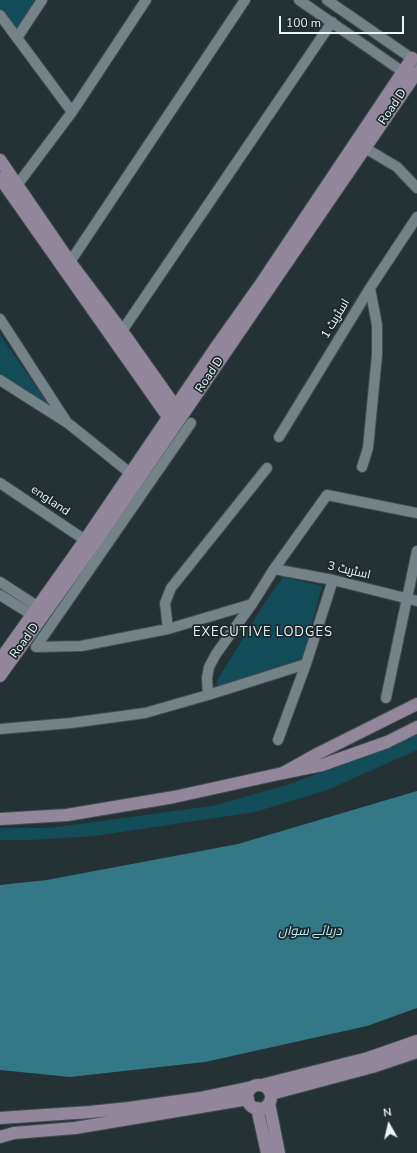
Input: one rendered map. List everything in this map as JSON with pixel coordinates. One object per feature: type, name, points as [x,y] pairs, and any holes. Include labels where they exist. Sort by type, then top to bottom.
[{"type":"street","points":[[17,38],[42,0]]},
{"type":"street","points":[[18,184],[72,112],[146,0]]},
{"type":"street","points":[[70,262],[245,0]]},
{"type":"street","points":[[299,0],[412,76]]},
{"type":"street","points":[[327,0],[415,60]]},
{"type":"street","points":[[0,16],[72,112]]},
{"type":"street","points":[[122,331],[332,22]]},
{"type":"street","name":"Road D","points":[[0,660],[40,613],[178,418],[365,148],[412,76],[415,60]]},
{"type":"street","name":"Road D","points":[[0,676],[85,540],[130,473],[178,418],[328,186],[412,76]]},
{"type":"street","points":[[365,148],[397,167],[417,188]]},
{"type":"street","points":[[0,160],[18,184],[70,262],[122,331],[178,418]]},
{"type":"street","points":[[0,178],[178,418]]},
{"type":"street","name":"اسٹریٹ 1","points":[[280,437],[370,288],[417,217]]},
{"type":"street","points":[[362,467],[368,448],[377,355],[377,325],[370,288]]},
{"type":"street","points":[[0,319],[69,424]]},
{"type":"street","points":[[0,380],[69,424],[130,473]]},
{"type":"street","points":[[178,418],[36,648],[81,646],[168,628],[252,604]]},
{"type":"street","points":[[168,628],[165,603],[171,588],[267,468]]},
{"type":"street","name":"england","points":[[0,483],[85,540]]},
{"type":"street","points":[[208,695],[207,678],[209,666],[216,654],[327,495],[417,513]]},
{"type":"street","points":[[386,698],[417,551]]},
{"type":"street","name":"اسٹریٹ 3","points":[[274,569],[333,580],[417,601]]},
{"type":"street","points":[[278,740],[306,664],[333,580]]},
{"type":"street","points":[[0,582],[40,613]]},
{"type":"street","points":[[0,595],[40,613]]},
{"type":"street","points":[[0,729],[71,723],[146,713],[306,664]]},
{"type":"street","points":[[283,773],[317,754],[417,704]]},
{"type":"street","points":[[0,819],[67,815],[174,797],[322,765],[387,742],[417,727]]},
{"type":"street","points":[[0,1118],[90,1112],[200,1098],[257,1086],[360,1060],[417,1041]]},
{"type":"street","points":[[279,1153],[270,1098],[266,1087],[257,1086],[248,1094],[248,1099],[251,1105],[257,1108],[265,1107],[270,1098],[417,1052]]},
{"type":"street","points":[[0,1137],[14,1133],[75,1128],[248,1099]]},
{"type":"street","points":[[257,1108],[267,1153]]},
{"type":"shaded area","points":[[0,0],[37,0],[16,31],[0,13]]},
{"type":"shaded area","points":[[0,335],[54,412],[0,375]]},
{"type":"shaded area","points":[[283,577],[322,586],[302,661],[218,689],[217,681],[264,604]]},
{"type":"shaded area","points":[[417,734],[417,750],[327,790],[255,812],[94,836],[29,840],[0,840],[0,828],[49,828],[212,806],[287,785],[391,746]]},
{"type":"water","name":"دریائے سواں","points":[[417,791],[417,1008],[367,1026],[205,1062],[70,1077],[0,1070],[0,885],[47,880],[238,844]]},
{"type":"district","name":"EXECUTIVE LODGES","points":[[263,633]]}]
